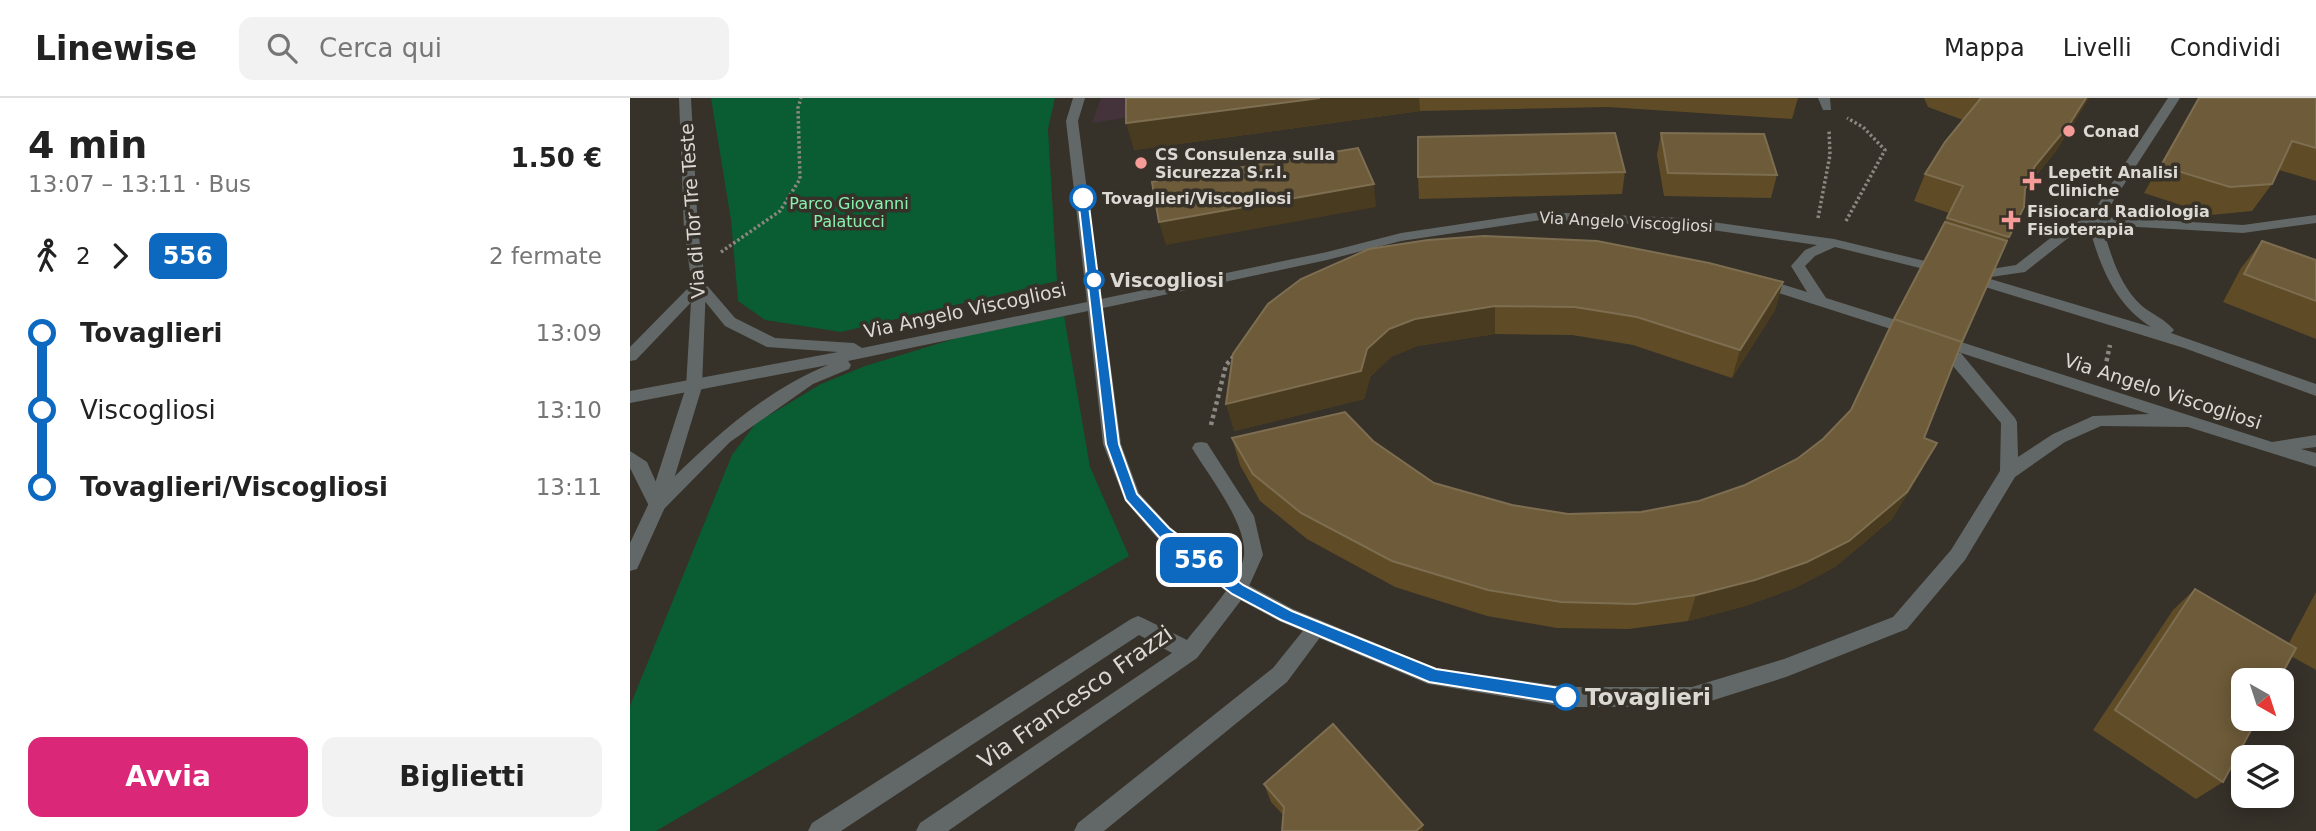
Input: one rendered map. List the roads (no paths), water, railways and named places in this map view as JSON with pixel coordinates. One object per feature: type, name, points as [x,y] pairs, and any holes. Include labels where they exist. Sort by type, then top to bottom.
[{"type":"street","name":"Via di Tor Tre Teste","points":[[630,563],[657,505],[694,387],[699,285],[691,231],[685,98]]},
{"type":"street","points":[[1079,98],[1072,121],[1108,394],[1112,444],[1131,496],[1164,533],[1238,589],[1317,628],[1435,677],[1566,697],[1692,697],[1786,668],[1900,622],[1958,555],[2009,472],[2059,438],[2099,420],[2191,421]]},
{"type":"street","points":[[2094,221],[2174,98]]},
{"type":"street","name":"Via Angelo Viscogliosi","points":[[630,397],[879,350],[1327,256],[1401,237],[1541,216],[1684,222],[1834,243],[1924,265]]},
{"type":"street","points":[[2316,219],[2243,229],[2094,221],[2072,229],[2020,269],[1989,278],[2115,322],[2189,344],[2316,390]]},
{"type":"street","points":[[2094,221],[2116,288],[2142,316],[2189,344]]},
{"type":"street","name":"Via Angelo Viscogliosi","points":[[1327,256],[1488,239]]},
{"type":"street","points":[[1820,301],[1798,266],[1810,253],[1834,243]]},
{"type":"street","points":[[1742,276],[1894,325]]},
{"type":"street","points":[[630,356],[699,285],[730,322],[772,343],[879,350]]},
{"type":"street","points":[[630,458],[641,467],[657,505],[724,438],[796,387],[879,350]]},
{"type":"street","name":"Via Angelo Viscogliosi","points":[[2009,472],[2009,422],[1956,351],[2100,392],[2316,460]]},
{"type":"street","points":[[2298,382],[2316,400]]},
{"type":"street","points":[[2268,447],[2316,441]]},
{"type":"street","name":"Via Francesco Frazzi","points":[[928,831],[1190,652],[1238,589],[1254,555],[1245,516],[1201,448]]},
{"type":"street","points":[[820,831],[1138,625],[1190,652]]},
{"type":"street","points":[[1086,831],[1280,675],[1317,628]]},
{"type":"place","name":"Conad","points":[[2069,131]]},
{"type":"place","name":"CS Consulenza sulla Sicurezza S.r.l.","points":[[1141,163]]},
{"type":"place","name":"Lepetit Analisi Cliniche","points":[[2032,181]]},
{"type":"place","name":"Tovaglieri/Viscogliosi","points":[[1083,198]]},
{"type":"place","name":"Fisiocard Radiologia Fisioterapia","points":[[2011,220]]},
{"type":"place","name":"Viscogliosi","points":[[1094,280]]},
{"type":"place","name":"Tovaglieri","points":[[1566,697]]},
{"type":"park label","name":"Parco Giovanni Palatucci","points":[[849,212]]}]
